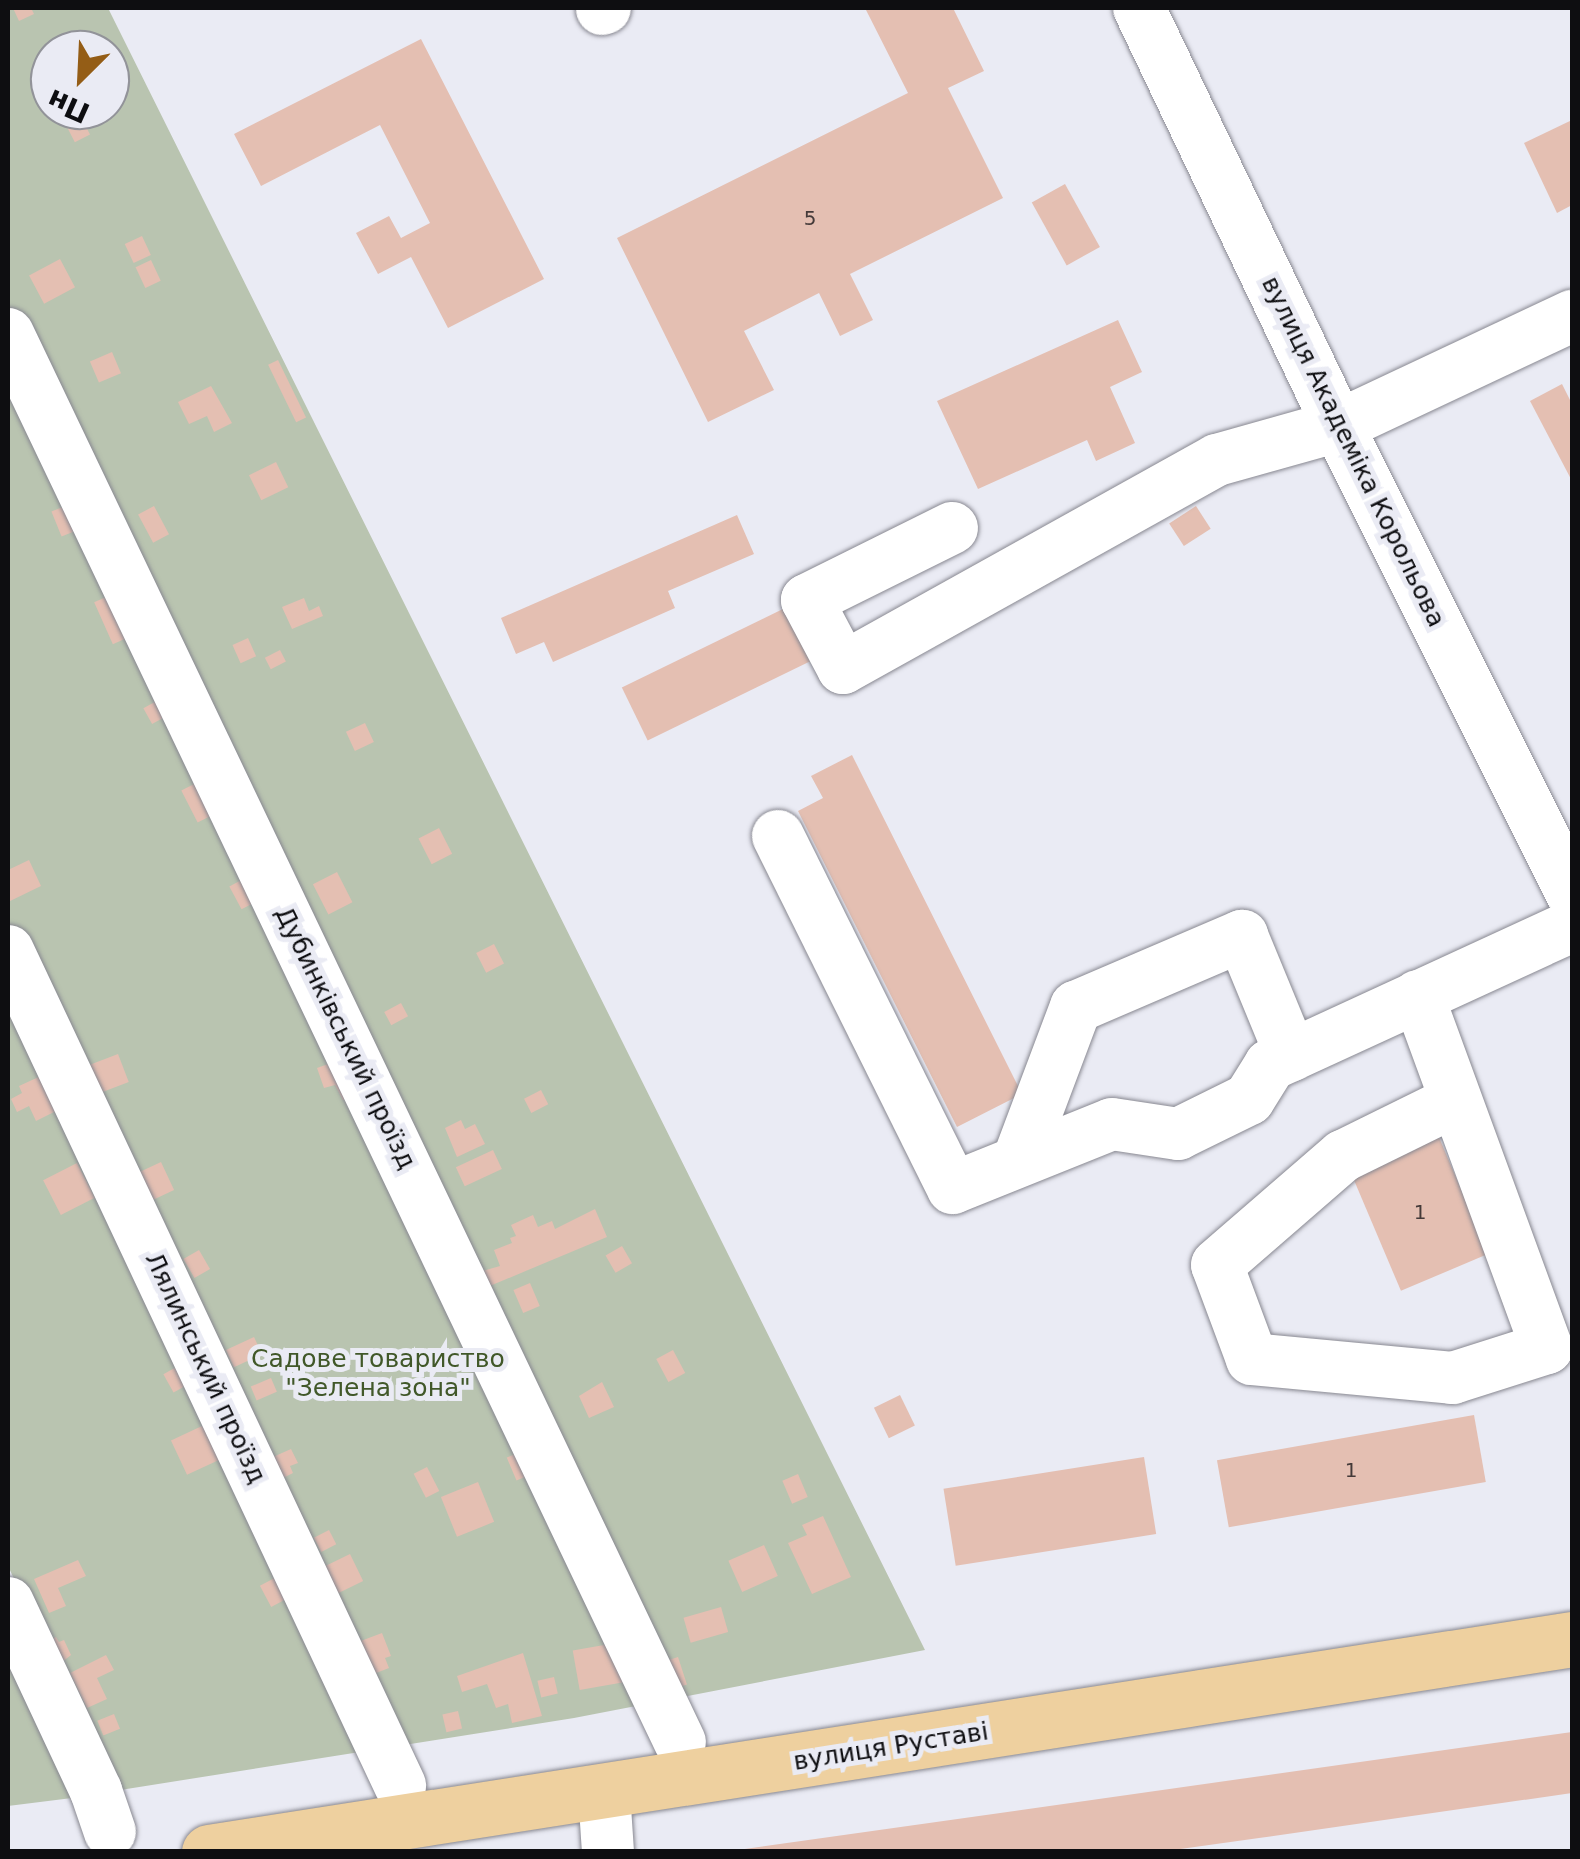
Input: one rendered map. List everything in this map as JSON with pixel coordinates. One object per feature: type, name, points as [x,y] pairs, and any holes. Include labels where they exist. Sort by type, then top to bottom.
[{"type":"main road","name":"вулиця Руставі","points":[[209,1852],[1572,1639]]},
{"type":"street","name":"вулиця Академіка Корольова","points":[[1140,8],[1338,426],[1572,894]]},
{"type":"street","points":[[952,528],[806,600],[843,668],[1217,460],[1338,426],[1572,316]]},
{"type":"street","name":"Дубинківський проїзд","points":[[8,334],[680,1742]]},
{"type":"street","points":[[778,836],[953,1188],[1112,1124],[1178,1134],[1249,1099],[1270,1065],[1572,926]]},
{"type":"street","points":[[1018,1162],[1076,1007],[1242,936],[1291,1055]]},
{"type":"street","name":"Лялинський проїзд","points":[[8,951],[400,1786]]},
{"type":"street","points":[[1418,996],[1547,1348],[1453,1378],[1252,1359],[1216,1265],[1343,1156],[1455,1101]]},
{"type":"street","points":[[8,1603],[96,1790],[110,1832]]},
{"type":"street","points":[[604,1792],[608,1852]]},
{"type":"green space","name":"Садове товариство \"Зелена зона\"","points":[[8,8],[108,8],[119,30],[30,30],[30,130],[130,130],[130,52],[925,1650],[574,1718],[114,1791],[8,1566]]},
{"type":"green space","points":[[8,1645],[80,1797],[8,1806]]},
{"type":"building","points":[[13,8],[31,8],[34,14],[19,21]]},
{"type":"building","points":[[865,8],[953,8],[984,71],[948,88],[1003,198],[850,274],[873,320],[840,336],[819,293],[744,331],[774,390],[708,422],[617,238],[908,93]]},
{"type":"building","points":[[421,39],[544,279],[448,328],[411,257],[378,274],[356,233],[389,216],[401,238],[430,223],[380,125],[261,186],[234,134]]},
{"type":"building","points":[[1572,120],[1572,205],[1557,213],[1524,143]]},
{"type":"building","points":[[69,130],[88,130],[90,135],[75,142]]},
{"type":"building","points":[[1065,184],[1100,247],[1067,265],[1032,202]]},
{"type":"building","points":[[142,236],[151,255],[134,263],[125,244]]},
{"type":"building","points":[[60,259],[75,287],[44,304],[29,275]]},
{"type":"building","points":[[151,260],[161,281],[145,288],[136,267]]},
{"type":"building","points":[[1118,320],[1142,372],[1110,387],[1135,443],[1096,461],[1087,440],[978,489],[937,401]]},
{"type":"building","points":[[112,352],[121,373],[99,383],[90,361]]},
{"type":"building","points":[[278,360],[306,418],[296,422],[268,365]]},
{"type":"building","points":[[1562,384],[1572,404],[1572,481],[1530,401]]},
{"type":"building","points":[[211,386],[232,423],[214,432],[207,416],[189,424],[178,402]]},
{"type":"building","points":[[276,462],[288,487],[261,500],[249,475]]},
{"type":"building","points":[[70,504],[80,529],[62,537],[51,511]]},
{"type":"building","points":[[154,506],[169,534],[153,543],[138,514]]},
{"type":"building","points":[[1196,506],[1211,529],[1184,546],[1169,523]]},
{"type":"building","points":[[737,515],[754,554],[668,591],[675,608],[553,662],[544,642],[516,654],[501,618]]},
{"type":"building","points":[[117,592],[136,634],[113,644],[94,602]]},
{"type":"building","points":[[304,598],[309,611],[319,606],[323,616],[292,629],[282,607]]},
{"type":"building","points":[[789,606],[815,659],[648,741],[622,688]]},
{"type":"building","points":[[248,638],[256,656],[241,663],[232,645]]},
{"type":"building","points":[[280,650],[286,662],[271,669],[265,658]]},
{"type":"building","points":[[160,699],[169,715],[152,724],[143,708]]},
{"type":"building","points":[[365,723],[374,742],[355,751],[346,732]]},
{"type":"building","points":[[852,755],[1022,1094],[957,1127],[798,811],[823,798],[811,776]]},
{"type":"building","points":[[200,781],[216,813],[198,823],[181,791]]},
{"type":"building","points":[[439,828],[452,854],[432,864],[419,838]]},
{"type":"building","points":[[29,860],[41,886],[8,902],[8,870]]},
{"type":"building","points":[[337,872],[352,902],[328,915],[313,884]]},
{"type":"building","points":[[247,877],[259,900],[242,909],[229,886]]},
{"type":"building","points":[[494,944],[504,964],[486,973],[476,953]]},
{"type":"building","points":[[401,1003],[408,1016],[391,1025],[384,1012]]},
{"type":"building","points":[[118,1054],[129,1082],[96,1095],[85,1067]]},
{"type":"building","points":[[328,1064],[352,1097],[343,1100],[335,1085],[324,1088],[317,1068]]},
{"type":"building","points":[[43,1075],[60,1109],[36,1121],[29,1106],[17,1112],[11,1099],[22,1093],[19,1086]]},
{"type":"building","points":[[541,1090],[548,1104],[531,1113],[524,1099]]},
{"type":"building","points":[[461,1120],[465,1129],[475,1124],[485,1144],[457,1157],[445,1128]]},
{"type":"building","points":[[1438,1135],[1488,1254],[1401,1291],[1351,1172]]},
{"type":"building","points":[[493,1150],[502,1169],[465,1186],[456,1167]]},
{"type":"building","points":[[161,1162],[174,1190],[151,1201],[137,1173]]},
{"type":"building","points":[[77,1163],[95,1198],[61,1215],[43,1180]]},
{"type":"building","points":[[595,1209],[607,1237],[485,1288],[479,1272],[500,1266],[494,1250],[512,1243],[510,1238],[516,1236],[511,1225],[533,1215],[538,1227],[552,1221],[555,1229]]},
{"type":"building","points":[[622,1246],[632,1263],[616,1273],[606,1256]]},
{"type":"building","points":[[199,1250],[210,1269],[194,1278],[183,1259]]},
{"type":"building","points":[[530,1283],[540,1306],[523,1313],[513,1290]]},
{"type":"building","points":[[254,1337],[262,1354],[234,1367],[226,1350]]},
{"type":"building","points":[[673,1350],[685,1373],[668,1382],[656,1359]]},
{"type":"building","points":[[180,1365],[190,1383],[174,1393],[163,1374]]},
{"type":"building","points":[[271,1378],[277,1392],[257,1400],[251,1387]]},
{"type":"building","points":[[602,1382],[614,1407],[589,1418],[579,1396]]},
{"type":"building","points":[[900,1395],[915,1426],[889,1438],[874,1408]]},
{"type":"building","points":[[1474,1415],[1486,1482],[1229,1527],[1217,1460]]},
{"type":"building","points":[[219,1418],[235,1452],[187,1475],[171,1440]]},
{"type":"building","points":[[291,1449],[298,1463],[290,1466],[293,1473],[283,1478],[273,1457]]},
{"type":"building","points":[[527,1449],[537,1472],[517,1481],[507,1458]]},
{"type":"building","points":[[1144,1457],[1156,1534],[956,1566],[943,1489]]},
{"type":"building","points":[[427,1467],[439,1491],[426,1498],[414,1474]]},
{"type":"building","points":[[798,1474],[808,1497],[792,1504],[782,1481]]},
{"type":"building","points":[[478,1482],[494,1522],[457,1537],[441,1497]]},
{"type":"building","points":[[823,1516],[851,1577],[812,1594],[788,1543],[807,1535],[802,1525]]},
{"type":"building","points":[[329,1530],[336,1544],[321,1552],[314,1538]]},
{"type":"building","points":[[764,1545],[778,1576],[742,1592],[728,1561]]},
{"type":"building","points":[[350,1554],[363,1581],[330,1597],[317,1570]]},
{"type":"building","points":[[78,1560],[86,1576],[58,1588],[66,1606],[49,1613],[34,1579]]},
{"type":"building","points":[[282,1574],[293,1595],[271,1607],[260,1586]]},
{"type":"building","points":[[721,1607],[728,1632],[691,1643],[684,1618]]},
{"type":"building","points":[[382,1633],[391,1656],[385,1658],[389,1668],[371,1675],[358,1642]]},
{"type":"building","points":[[56,1637],[59,1642],[64,1640],[71,1655],[56,1667],[45,1642]]},
{"type":"building","points":[[621,1642],[628,1681],[580,1690],[573,1651]]},
{"type":"building","points":[[523,1653],[542,1716],[512,1723],[508,1704],[496,1708],[487,1684],[462,1692],[457,1676]]},
{"type":"building","points":[[106,1655],[114,1670],[97,1678],[107,1699],[87,1708],[70,1673]]},
{"type":"building","points":[[678,1657],[687,1685],[670,1690],[661,1663]]},
{"type":"building","points":[[554,1677],[558,1694],[541,1697],[537,1681]]},
{"type":"building","points":[[458,1711],[462,1729],[446,1732],[442,1715]]},
{"type":"building","points":[[114,1714],[120,1729],[103,1736],[97,1721]]},
{"type":"building","points":[[1572,1732],[1572,1793],[1259,1838],[1159,1852],[724,1852]]}]
